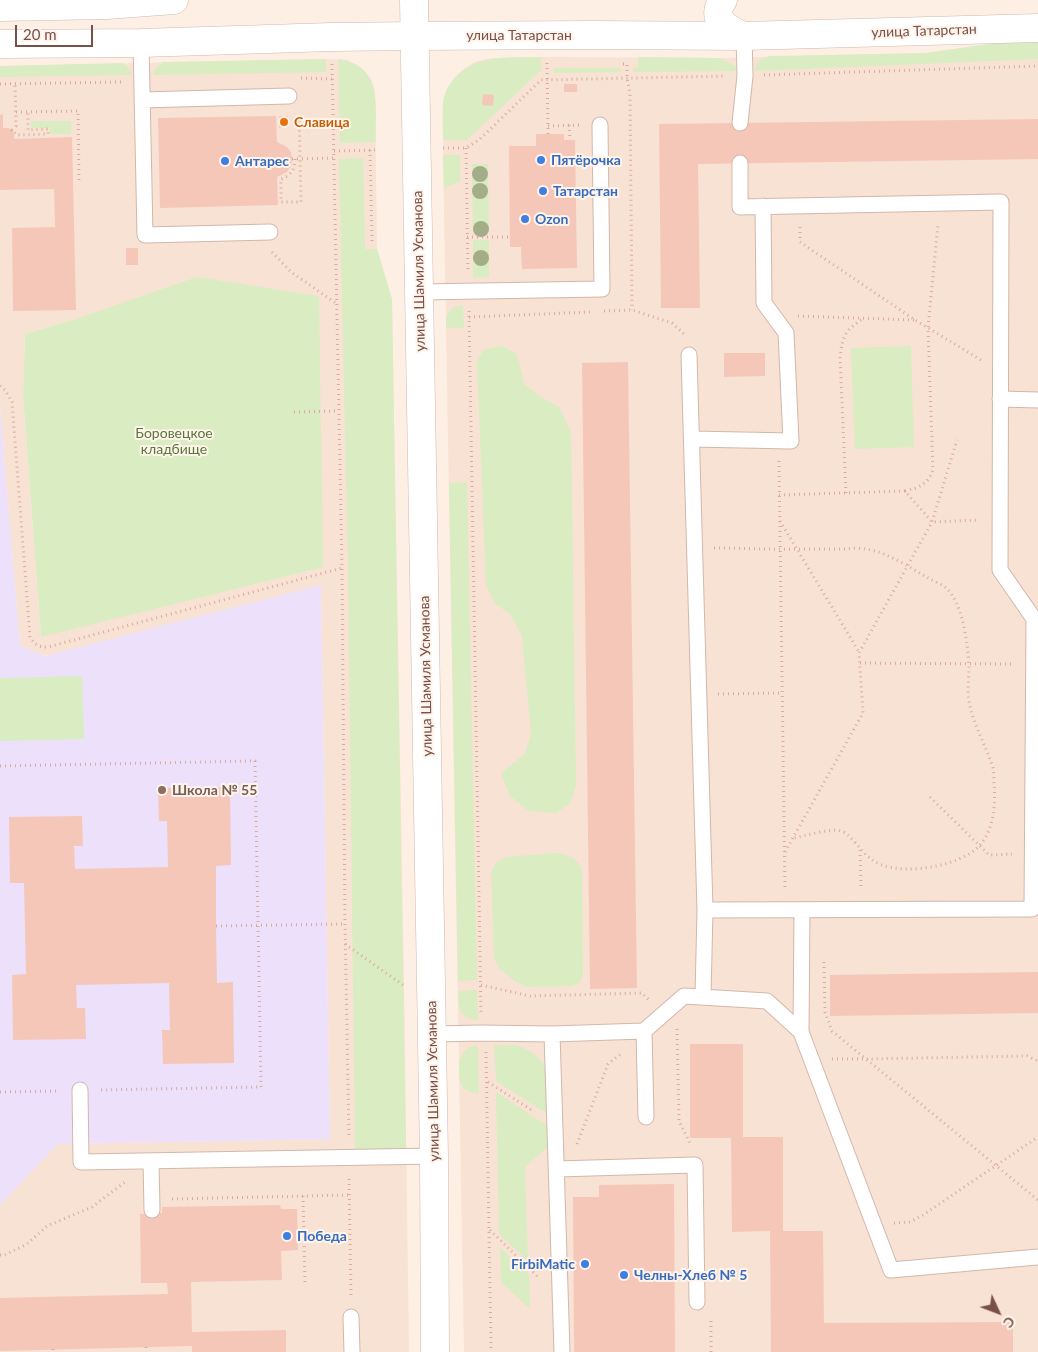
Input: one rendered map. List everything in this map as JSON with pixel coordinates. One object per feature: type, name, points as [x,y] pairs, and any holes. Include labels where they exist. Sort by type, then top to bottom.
[{"type":"street","points":[[0,6],[174,0]]},
{"type":"street","name":"улица Шамиля Усманова","points":[[414,0],[434,1156],[435,1352]]},
{"type":"street","points":[[723,0],[718,16],[722,23],[730,31],[744,36]]},
{"type":"street","points":[[93,3],[122,15],[126,25],[122,34],[109,43]]},
{"type":"street","name":"улица Татарстан","points":[[0,44],[591,34],[744,36],[1038,28]]},
{"type":"lane","points":[[740,123],[745,76],[744,36]]},
{"type":"lane","points":[[141,43],[145,235],[270,232]]},
{"type":"lane","points":[[142,100],[289,96]]},
{"type":"lane","points":[[419,292],[602,289],[600,125]]},
{"type":"lane","points":[[705,910],[1032,908],[1034,619],[1000,570],[1001,202],[740,207],[740,163]]},
{"type":"lane","points":[[692,439],[791,441],[786,334],[764,303],[763,206]]},
{"type":"lane","points":[[689,356],[705,910],[703,996]]},
{"type":"lane","points":[[1000,399],[1038,400]]},
{"type":"lane","points":[[802,910],[801,1032],[891,1270],[1038,1257]]},
{"type":"lane","points":[[432,1034],[552,1034],[644,1031],[684,996],[767,1001],[801,1032]]},
{"type":"lane","points":[[644,1031],[646,1116]]},
{"type":"lane","points":[[552,1034],[555,1125],[562,1169],[560,1298],[562,1352]]},
{"type":"lane","points":[[80,1090],[81,1162],[434,1156]]},
{"type":"lane","points":[[151,1161],[152,1210]]},
{"type":"lane","points":[[562,1169],[694,1165],[697,1302]]},
{"type":"lane","points":[[351,1317],[352,1352]]},
{"type":"path","points":[[547,57],[548,134]]},
{"type":"path","points":[[332,58],[342,568],[345,944],[349,1133]]},
{"type":"path","points":[[548,64],[554,64]]},
{"type":"path","points":[[618,64],[627,64],[626,78],[630,94],[632,310]]},
{"type":"path","points":[[443,148],[466,148],[480,139],[541,80],[548,79],[745,76],[1038,66]]},
{"type":"path","points":[[0,84],[142,82]]},
{"type":"path","points":[[15,84],[16,126],[12,130],[17,135],[48,134],[48,130],[28,130],[28,112]]},
{"type":"path","points":[[16,112],[78,111],[79,183]]},
{"type":"path","points":[[299,111],[300,159],[301,202],[281,202],[281,179],[290,174],[295,165],[294,159],[300,159],[334,158]]},
{"type":"path","points":[[570,125],[570,140]]},
{"type":"path","points":[[548,126],[600,125]]},
{"type":"path","points":[[466,148],[482,1033],[486,1045],[491,1348]]},
{"type":"path","points":[[370,150],[372,242]]},
{"type":"path","points":[[334,151],[376,150]]},
{"type":"path","points":[[779,495],[905,491],[921,486],[930,479],[933,470],[928,328],[940,203]]},
{"type":"path","points":[[467,237],[510,236]]},
{"type":"path","points":[[800,242],[915,320],[1001,372]]},
{"type":"path","points":[[276,257],[291,272],[337,305]]},
{"type":"path","points":[[604,312],[632,310],[672,323],[684,334],[689,356]]},
{"type":"path","points":[[469,317],[594,312]]},
{"type":"path","points":[[772,315],[915,320]]},
{"type":"path","points":[[846,493],[840,357],[842,341],[850,328],[864,318]]},
{"type":"path","points":[[0,386],[5,390],[12,402],[30,637],[34,644],[40,647],[48,647],[342,568]]},
{"type":"path","points":[[294,412],[339,411]]},
{"type":"path","points":[[778,440],[786,909]]},
{"type":"path","points":[[859,653],[932,522],[957,440]]},
{"type":"path","points":[[905,491],[932,522]]},
{"type":"path","points":[[932,522],[1000,519]]},
{"type":"path","points":[[780,520],[859,653],[863,713],[785,852]]},
{"type":"path","points":[[695,547],[863,548],[878,552],[947,588],[957,603],[964,623],[969,664],[968,697],[972,716],[993,770],[995,794],[994,813],[989,831],[980,846],[969,854],[942,865],[900,869],[886,867],[873,861],[843,832],[834,830],[793,838]]},
{"type":"path","points":[[860,664],[1033,664]]},
{"type":"path","points":[[699,694],[782,693]]},
{"type":"path","points":[[0,766],[256,761],[261,1087],[0,1092]]},
{"type":"path","points":[[930,797],[989,855],[1032,853]]},
{"type":"path","points":[[860,850],[861,910]]},
{"type":"path","points":[[216,926],[345,924]]},
{"type":"path","points":[[345,944],[404,985]]},
{"type":"path","points":[[824,956],[825,1012],[832,1031],[1038,1200]]},
{"type":"path","points":[[562,1169],[608,1064],[627,1049],[626,1016],[648,999]]},
{"type":"path","points":[[813,1063],[826,1059],[1027,1056],[1038,1061]]},
{"type":"path","points":[[487,1082],[555,1125]]},
{"type":"path","points":[[874,1224],[910,1222],[1038,1137]]},
{"type":"path","points":[[0,1256],[27,1244],[47,1226],[92,1208],[151,1161]]},
{"type":"path","points":[[349,1178],[351,1317]]},
{"type":"path","points":[[166,1199],[349,1195]]},
{"type":"path","points":[[303,1196],[305,1284]]},
{"type":"path","points":[[489,1230],[560,1298]]},
{"type":"path","points":[[298,1236],[304,1236]]},
{"type":"path","points":[[697,1302],[711,1315],[711,1352]]},
{"type":"path","points":[[146,1347],[146,1352]]},
{"type":"shaded area","points":[[1038,37],[1038,1352],[464,1352],[443,155],[443,104],[447,89],[455,77],[465,68],[477,61],[492,58],[718,58],[926,53]]},
{"type":"shaded area","points":[[347,60],[364,70],[371,79],[375,91],[377,249],[392,299],[409,1352],[0,1352],[0,1205],[58,1144],[330,1139],[321,586],[45,656],[20,646],[0,405],[0,66]],"holes":[[[76,319],[41,637],[23,395],[25,334]]]},
{"type":"shaded area","name":"Школа № 55","points":[[0,405],[20,646],[45,656],[321,585],[330,1139],[58,1144],[0,1205]]},
{"type":"green space","points":[[1038,37],[1038,59],[755,71],[755,68],[762,59],[770,56],[926,53]]},
{"type":"green space","points":[[508,57],[541,57],[541,70],[467,140],[443,140],[445,95],[448,87],[459,74],[468,67],[487,60]]},
{"type":"green space","points":[[638,57],[718,58],[732,64],[736,67],[737,71],[633,72],[633,68],[638,68]]},
{"type":"green space","points":[[326,59],[326,72],[153,75],[155,69],[163,62]]},
{"type":"green space","points":[[338,59],[353,63],[363,70],[370,79],[376,102],[376,142],[340,143]]},
{"type":"green space","points":[[122,63],[127,66],[132,75],[0,77],[0,66]]},
{"type":"green space","points":[[554,68],[620,68],[621,72],[554,73]]},
{"type":"green space","points":[[31,121],[71,121],[71,134],[50,134],[50,128],[31,128]]},
{"type":"green space","points":[[443,155],[460,155],[460,182],[444,188]]},
{"type":"green space","points":[[363,158],[365,249],[377,249],[392,299],[406,1149],[355,1150],[348,568],[339,159]]},
{"type":"green space","points":[[472,164],[488,164],[489,232],[473,232]]},
{"type":"green space","points":[[473,240],[489,240],[489,277],[473,278]]},
{"type":"green space","name":"Боровецкое кладбище","points":[[197,277],[319,296],[323,567],[41,637],[23,395],[25,334],[76,319]]},
{"type":"green space","points":[[463,305],[464,328],[446,328],[449,312]]},
{"type":"green space","points":[[502,346],[517,354],[524,384],[539,396],[559,407],[571,432],[576,784],[571,802],[556,813],[529,811],[510,796],[501,773],[525,754],[531,734],[522,636],[511,615],[495,603],[486,585],[477,361],[484,349]]},
{"type":"green space","points":[[911,346],[914,447],[855,449],[851,348]]},
{"type":"green space","points":[[467,482],[477,980],[458,981],[449,483]]},
{"type":"green space","points":[[82,676],[84,739],[0,741],[0,678]]},
{"type":"green space","points":[[558,853],[572,857],[582,868],[583,975],[580,982],[572,986],[528,987],[516,982],[499,968],[494,957],[491,872],[497,862],[506,857]]},
{"type":"green space","points":[[477,990],[478,1020],[463,1014],[459,1007],[458,997],[458,991]]},
{"type":"green space","points":[[494,1045],[517,1045],[539,1058],[546,1068],[549,1115],[496,1081]]},
{"type":"green space","points":[[472,1046],[478,1046],[479,1093],[473,1093],[465,1089],[460,1079],[460,1059],[465,1051]]},
{"type":"green space","points":[[496,1092],[549,1127],[549,1146],[525,1167],[528,1261],[499,1234]]},
{"type":"green space","points":[[500,1247],[529,1275],[530,1309],[501,1282]]},
{"type":"building","points":[[564,84],[577,84],[577,92],[564,92]]},
{"type":"building","points":[[483,94],[494,95],[493,106],[482,105]]},
{"type":"building","points":[[3,114],[3,128],[9,128],[14,134],[14,139],[72,137],[76,310],[13,311],[12,228],[55,227],[54,189],[0,190],[0,115]]},
{"type":"building","name":"Антарес","points":[[276,116],[277,142],[287,147],[291,152],[292,159],[291,166],[287,172],[277,177],[278,205],[160,208],[158,118]]},
{"type":"building","name":"Славица","points":[[279,116],[288,116],[288,127],[279,128]]},
{"type":"building","points":[[1038,119],[1038,159],[698,164],[700,308],[661,308],[659,124]]},
{"type":"building","name":"Татарстан","points":[[536,134],[564,134],[564,140],[575,140],[577,268],[522,269],[521,247],[510,247],[509,146],[536,146]]},
{"type":"building","points":[[126,248],[138,248],[138,265],[126,265]]},
{"type":"building","points":[[724,353],[765,353],[765,376],[724,377]]},
{"type":"building","points":[[628,362],[637,988],[590,989],[582,363]]},
{"type":"building","points":[[230,787],[231,865],[216,866],[216,926],[217,983],[233,982],[234,1063],[163,1064],[162,1030],[170,1030],[169,983],[76,985],[77,1008],[85,1008],[86,1039],[13,1040],[12,975],[26,974],[24,883],[10,883],[9,817],[82,816],[83,846],[74,846],[75,869],[168,867],[167,821],[159,821],[158,788]]},
{"type":"building","points":[[1038,972],[1038,1013],[830,1016],[830,975]]},
{"type":"building","points":[[690,1044],[743,1044],[743,1137],[783,1137],[783,1231],[823,1231],[824,1323],[1013,1322],[1013,1352],[771,1352],[770,1231],[732,1232],[731,1138],[690,1138]]},
{"type":"building","name":"Челны-Хлеб № 5","points":[[674,1184],[675,1352],[574,1352],[573,1197],[599,1197],[599,1185]]},
{"type":"building","points":[[280,1205],[281,1209],[297,1209],[298,1250],[281,1251],[282,1280],[191,1282],[192,1332],[286,1330],[286,1352],[192,1352],[192,1346],[0,1351],[0,1298],[168,1294],[167,1283],[141,1283],[140,1214],[162,1213],[162,1207]]},
{"type":"place","name":"Славица","points":[[284,122]]},
{"type":"place","name":"Пятёрочка","points":[[541,160]]},
{"type":"place","name":"Антарес","points":[[225,161]]},
{"type":"place","name":"Татарстан","points":[[543,191]]},
{"type":"place","name":"Ozon","points":[[525,219]]},
{"type":"place","name":"Школа № 55","points":[[162,790]]},
{"type":"place","name":"Победа","points":[[287,1236]]},
{"type":"place","name":"FirbiMatic","points":[[585,1264]]},
{"type":"place","name":"Челны-Хлеб № 5","points":[[624,1275]]}]
